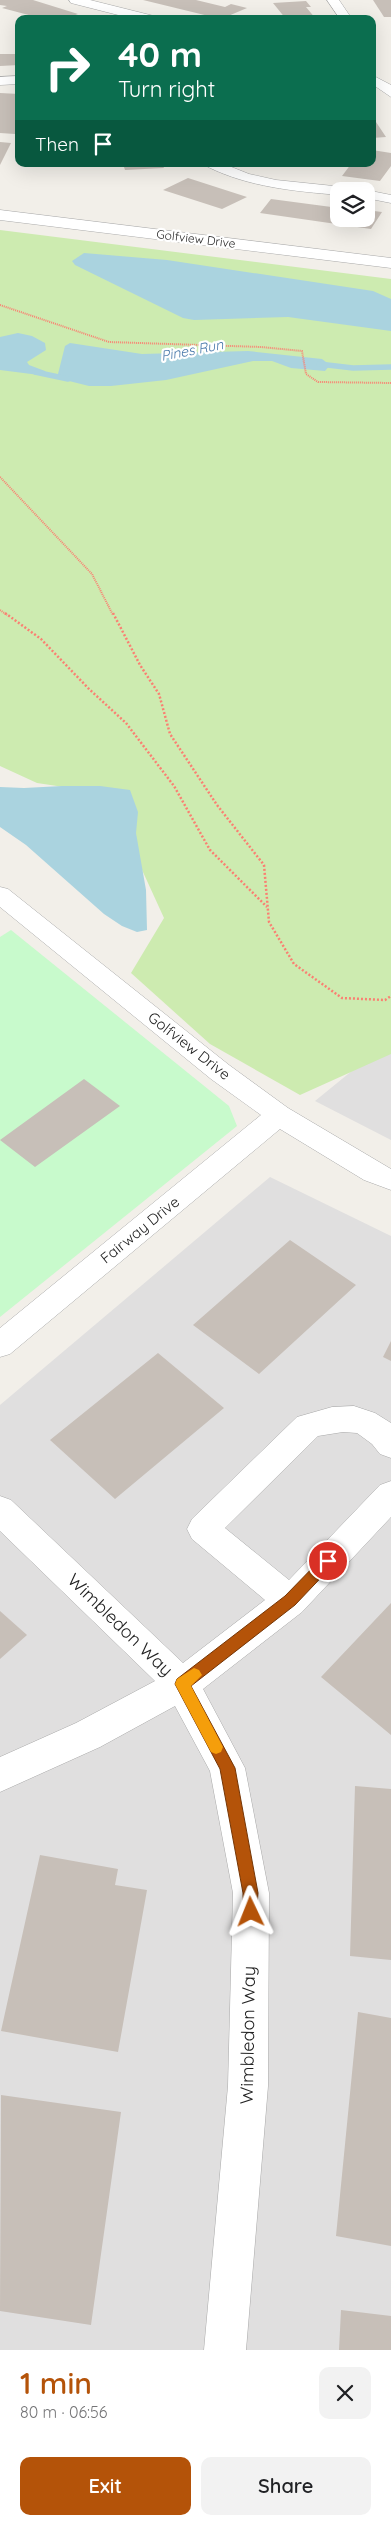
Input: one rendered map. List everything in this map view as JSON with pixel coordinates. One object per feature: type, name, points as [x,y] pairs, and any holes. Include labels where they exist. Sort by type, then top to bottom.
[{"type":"street","points":[[75,0],[134,15]]},
{"type":"street","points":[[333,0],[343,15]]},
{"type":"street","points":[[0,81],[15,80]]},
{"type":"street","points":[[376,81],[384,85],[391,93]]},
{"type":"street","points":[[220,167],[247,178],[281,185],[330,190]]},
{"type":"street","points":[[375,196],[391,199]]},
{"type":"street","name":"Golfview Drive","points":[[0,215],[391,263]]},
{"type":"street","name":"Golfview Drive","points":[[0,895],[220,1072],[279,1115],[374,1173],[391,1180]]},
{"type":"street","name":"Fairway Drive","points":[[0,1345],[279,1115]]},
{"type":"street","points":[[290,1601],[203,1529],[308,1426],[331,1418],[360,1419],[382,1432],[391,1445]]},
{"type":"street","points":[[0,1775],[88,1736],[182,1684],[290,1601],[391,1495]]},
{"type":"street","name":"Wimbledon Way","points":[[0,1510],[182,1684],[227,1768],[251,1893],[248,2086],[225,2350]]},
{"type":"path","points":[[0,305],[109,342],[261,347],[302,351],[306,374],[318,382],[391,383]]},
{"type":"path","points":[[0,477],[92,574],[140,665],[159,694],[170,734],[217,805],[264,865],[269,922],[294,964],[342,998],[384,1000],[391,996]]},
{"type":"path","points":[[0,610],[40,639],[89,689],[126,723],[174,786],[210,850],[268,908]]},
{"type":"shaded area","points":[[391,1039],[391,1140],[315,1101]]},
{"type":"shaded area","points":[[270,1177],[391,1236],[391,2350],[0,2350],[0,1405]]},
{"type":"green space","points":[[0,230],[391,279],[391,1054],[300,1095],[210,1044],[131,973],[164,918],[132,848],[124,796],[37,783],[0,766]]},
{"type":"green space","points":[[11,930],[229,1106],[237,1126],[0,1317],[0,937]]},
{"type":"water","points":[[84,253],[167,260],[373,291],[391,299],[391,331],[288,317],[194,320],[183,318],[75,265],[72,261]]},
{"type":"water","points":[[18,333],[32,336],[45,343],[46,350],[27,362],[29,365],[45,371],[47,376],[0,370],[0,337]]},
{"type":"water","points":[[70,343],[142,354],[248,351],[322,359],[330,365],[325,371],[291,368],[272,361],[253,361],[166,380],[111,386],[89,386],[57,378],[65,346]]},
{"type":"water","points":[[100,786],[130,790],[138,812],[136,833],[146,890],[147,930],[137,932],[122,926],[104,914],[26,845],[0,827],[0,787]]},
{"type":"building","points":[[0,0],[33,0],[78,14],[29,15],[2,8],[7,6],[0,5]]},
{"type":"building","points":[[143,0],[196,0],[225,7],[231,4],[247,8],[230,15],[205,15]]},
{"type":"building","points":[[373,0],[391,0],[391,17],[384,17]]},
{"type":"building","points":[[306,1],[311,7],[306,7],[313,15],[283,15],[273,3]]},
{"type":"building","points":[[0,54],[15,54],[15,65],[0,66]]},
{"type":"building","points":[[0,93],[15,94],[15,134],[0,133]]},
{"type":"building","points":[[376,122],[386,137],[376,138]]},
{"type":"building","points":[[0,142],[11,143],[0,165]]},
{"type":"building","points":[[376,151],[391,153],[391,166],[380,181],[342,176],[349,167],[376,167]]},
{"type":"building","points":[[124,167],[164,168],[125,170]]},
{"type":"building","points":[[188,178],[247,197],[222,209],[163,190]]},
{"type":"building","points":[[271,199],[330,207],[330,223],[260,213]]},
{"type":"building","points":[[375,211],[382,212],[375,223]]},
{"type":"building","points":[[84,1079],[120,1106],[35,1167],[0,1140]]},
{"type":"building","points":[[290,1240],[356,1285],[259,1374],[193,1325]]},
{"type":"building","points":[[391,1341],[391,1361],[383,1357]]},
{"type":"building","points":[[158,1353],[224,1408],[115,1499],[50,1440]]},
{"type":"building","points":[[391,1603],[391,1735],[321,1677]]},
{"type":"building","points":[[0,1611],[27,1635],[0,1659]]},
{"type":"building","points":[[355,1786],[391,1789],[391,1960],[350,1956]]},
{"type":"building","points":[[40,1855],[118,1869],[115,1885],[147,1890],[118,2052],[1,2031]]},
{"type":"building","points":[[358,2012],[391,2018],[391,2246],[336,2236]]},
{"type":"building","points":[[1,2095],[121,2112],[91,2325],[0,2311]]},
{"type":"building","points":[[341,2310],[391,2316],[391,2350],[339,2350]]},
{"type":"waterway","name":"Pines Run","points":[[319,364],[353,368],[391,367]]},
{"type":"waterway","name":"Pines Run","points":[[35,372],[68,379]]},
{"type":"slow traffic","points":[[194,1675],[182,1684],[216,1747]]},
{"type":"route","points":[[251,1912],[251,1893],[227,1768],[182,1684],[290,1601],[328,1561]]}]
